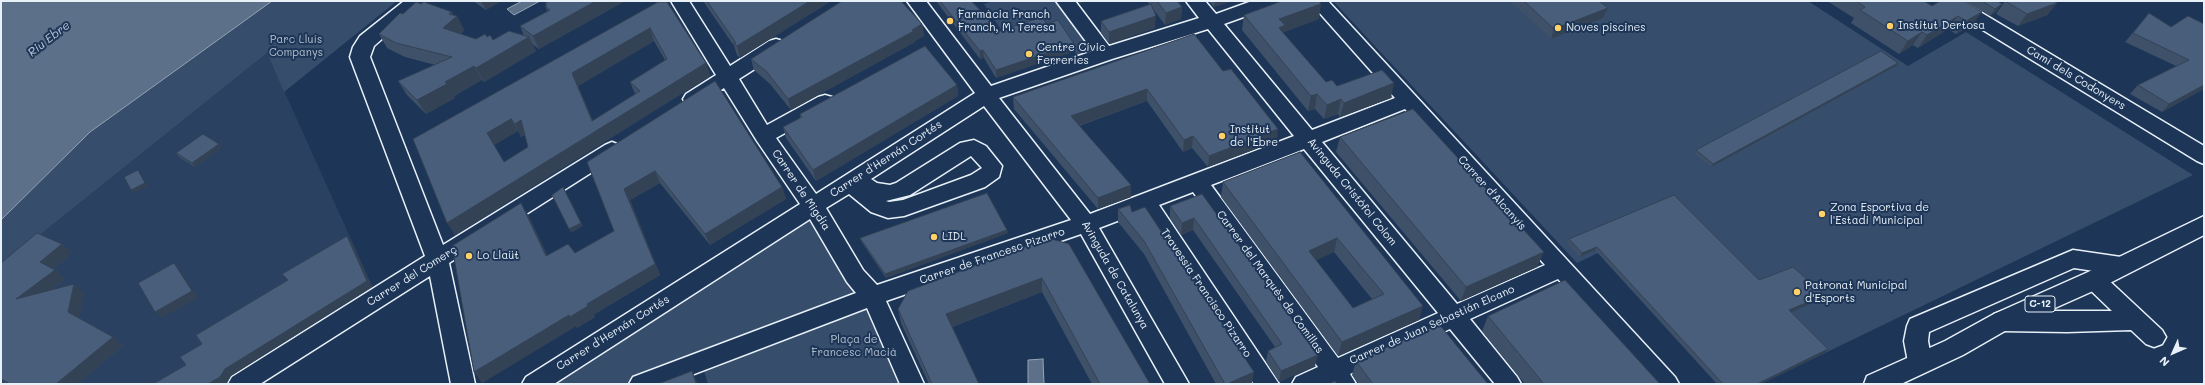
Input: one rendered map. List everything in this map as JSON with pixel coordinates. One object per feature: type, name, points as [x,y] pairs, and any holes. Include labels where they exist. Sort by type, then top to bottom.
[{"type":"main road","name":"C-12","points":[[1876,384],[1920,362],[1954,348],[2002,321],[2094,280],[2204,225]]},
{"type":"street","points":[[416,1],[367,41],[362,47],[360,57],[374,98],[403,149],[438,261],[463,384]]},
{"type":"street","name":"Carrer de Migdia","points":[[680,1],[726,78],[813,206],[855,276],[873,296],[912,384]]},
{"type":"street","name":"Avinguda de Catalunya","points":[[916,1],[936,41],[987,96],[1086,224],[1177,384]]},
{"type":"street","points":[[1065,1],[1105,54]]},
{"type":"street","name":"Avinguda Cristòfol Colom","points":[[1195,1],[1509,384]]},
{"type":"street","name":"Carrer d'Hernán Cortés","points":[[534,384],[987,96],[1105,54],[1192,26],[1211,22],[1271,1]]},
{"type":"street","name":"Carrer d'Alcanyís","points":[[1318,1],[1667,384]]},
{"type":"street","name":"Camí dels Codonyers","points":[[1948,1],[2204,156]]},
{"type":"street","points":[[679,108],[794,35]]},
{"type":"street","points":[[764,136],[840,94]]},
{"type":"street","name":"Carrer de Francesc Pizarro","points":[[641,384],[873,296],[1086,224],[1146,202],[1307,138],[1409,100]]},
{"type":"street","name":"Carrer del Comerç","points":[[240,384],[626,142]]},
{"type":"street","points":[[967,148],[974,148],[979,151],[992,166],[992,171],[978,181],[904,208],[888,210],[878,206],[854,181],[876,191],[890,193],[903,189],[967,148]]},
{"type":"street","name":"Carrer del Marquès de Comillas","points":[[1198,181],[1339,377]]},
{"type":"street","name":"Travessia Francisco Pizarro","points":[[1146,202],[1267,384]]},
{"type":"street","points":[[1920,362],[1916,341],[1918,326],[2074,259],[2121,266]]},
{"type":"street","name":"Carrer de Juan Sebastián Elcano","points":[[1304,384],[1339,377],[1453,316],[1561,268]]},
{"type":"street","points":[[2094,280],[2154,337]]},
{"type":"street","points":[[2002,321],[2067,322],[2113,327],[2136,320]]},
{"type":"shaded area","points":[[267,53],[374,290],[225,384],[1,384],[1,266]]},
{"type":"green space","name":"Parc Lluís Companys","points":[[272,1],[397,1],[284,92],[267,53],[1,266],[1,220],[90,132]]},
{"type":"green space","points":[[993,1],[1060,1],[1091,47],[1090,51],[1079,58],[1061,31],[1006,37],[984,4]]},
{"type":"green space","name":"Zona Esportiva de l'Estadi Municipal","points":[[1333,1],[1808,1],[1908,66],[1966,32],[2193,175],[1825,353],[1598,253],[1577,263]]},
{"type":"green space","name":"Plaça de Francesc Macià","points":[[813,206],[912,384],[708,384],[703,368],[637,384],[534,384]]},
{"type":"water","name":"Riu Ebre","points":[[1,1],[272,1],[90,132],[1,220]]},
{"type":"water","points":[[522,1],[540,1],[514,15],[507,9]]},
{"type":"water","points":[[1043,359],[1044,384],[1028,384],[1028,360]]},
{"type":"building","points":[[550,1],[596,1],[533,36],[520,26],[550,10],[545,6],[547,5],[545,3]]},
{"type":"building","points":[[707,1],[810,1],[737,46],[733,44],[736,43]]},
{"type":"building","points":[[842,1],[901,1],[922,24],[912,30],[914,31],[788,99],[767,72],[751,59]]},
{"type":"building","points":[[940,1],[971,1],[1000,31],[1042,17],[1047,24],[1058,20],[1074,44],[996,70],[983,50],[980,51]]},
{"type":"building","points":[[1157,1],[1177,1],[1182,7],[1166,13]]},
{"type":"building","points":[[1282,1],[1319,1],[1321,4],[1279,19],[1285,25],[1279,28],[1326,82],[1332,80],[1337,86],[1382,70],[1394,83],[1344,103],[1341,99],[1327,105],[1317,94],[1311,96],[1244,15]]},
{"type":"building","points":[[1524,1],[1599,1],[1608,8],[1554,29]]},
{"type":"building","points":[[1856,1],[1924,1],[1932,6],[1940,1],[1964,1],[1982,12],[1966,21],[1958,16],[1927,35],[1922,32],[1908,41],[1860,10],[1865,7]]},
{"type":"building","points":[[1982,1],[1997,1],[2002,4],[1995,9]]},
{"type":"building","points":[[2005,1],[2054,1],[2057,3],[2027,14]]},
{"type":"building","points":[[416,2],[421,4],[424,2],[452,12],[449,14],[457,16],[443,28],[476,39],[485,34],[487,37],[490,35],[493,40],[509,31],[529,37],[476,68],[474,66],[445,82],[447,84],[417,100],[398,81],[452,57],[396,43],[379,34],[400,13],[403,14]]},
{"type":"building","points":[[658,2],[667,2],[706,63],[447,223],[413,139]],"holes":[[[650,28],[667,59],[630,82],[640,91],[592,121],[572,73]],[[511,119],[515,124],[521,120],[528,147],[504,162],[487,133]]]},
{"type":"building","points":[[1151,4],[1156,16],[1109,32],[1101,21]]},
{"type":"building","points":[[2149,13],[2171,27],[2188,16],[2204,24],[2204,85],[2169,104],[2138,85],[2189,60],[2133,33]]},
{"type":"building","name":"Institut de l'Ebre","points":[[1194,34],[1223,71],[1231,69],[1278,129],[1209,156],[1193,136],[1184,140],[1147,89],[1071,116],[1131,185],[1098,198],[1013,97]]},
{"type":"building","points":[[925,46],[957,85],[813,170],[783,127],[802,117],[800,114]]},
{"type":"building","points":[[1881,51],[1898,63],[1713,164],[1696,150]]},
{"type":"building","points":[[715,81],[782,187],[705,234],[655,171],[624,189],[655,264],[587,304],[588,306],[570,317],[569,315],[474,372],[452,246],[521,203],[546,256],[568,244],[575,253],[614,231],[587,162]]},
{"type":"building","points":[[1413,109],[1544,252],[1466,287],[1340,137]]},
{"type":"building","points":[[203,134],[219,144],[192,163],[176,153]]},
{"type":"building","points":[[1300,152],[1423,306],[1342,342],[1223,182]],"holes":[[[1337,238],[1384,294],[1353,308],[1309,251]]]},
{"type":"building","points":[[138,170],[145,183],[131,190],[124,177]]},
{"type":"building","points":[[563,187],[581,223],[569,229],[552,195]]},
{"type":"building","name":"LIDL","points":[[987,193],[1007,230],[885,274],[860,238]]},
{"type":"building","points":[[1202,194],[1318,355],[1281,371],[1268,351],[1282,344],[1194,218],[1182,223],[1170,206]]},
{"type":"building","points":[[1674,195],[1759,280],[1793,267],[1825,295],[1789,310],[1828,349],[1757,384],[1723,384],[1597,247],[1582,253],[1569,239]]},
{"type":"building","points":[[1130,205],[1132,212],[1145,207],[1254,372],[1225,384],[1144,241],[1118,209]]},
{"type":"building","points":[[37,233],[62,244],[40,262],[55,270],[16,299],[74,284],[68,312],[113,337],[56,384],[10,384],[1,379],[1,263]]},
{"type":"building","points":[[347,236],[367,281],[225,369],[220,377],[208,384],[153,384],[186,365],[180,357],[202,344],[196,335],[288,280],[282,274]]},
{"type":"building","points":[[1048,238],[1069,244],[1150,384],[1100,384],[1042,278],[946,314],[979,384],[932,384],[898,309],[908,291]]},
{"type":"building","points":[[174,263],[192,291],[155,312],[138,283]]},
{"type":"building","points":[[1565,280],[1660,384],[1544,384],[1488,316]]},
{"type":"building","points":[[1439,324],[1488,384],[1373,384],[1356,361]]},
{"type":"building","points":[[692,371],[696,384],[658,384]]},
{"type":"building","points":[[1335,381],[1337,384],[1329,384]]},
{"type":"place","name":"Farmàcia Franch Franch, M. Teresa","points":[[950,21]]},
{"type":"place","name":"Institut Dertosa","points":[[1890,26]]},
{"type":"place","name":"Noves piscines","points":[[1558,28]]},
{"type":"place","name":"Centre Cívic Ferreries","points":[[1029,54]]},
{"type":"place","name":"Institut de l'Ebre","points":[[1222,136]]},
{"type":"place","name":"Zona Esportiva de l'Estadi Municipal","points":[[1822,214]]},
{"type":"place","name":"LIDL","points":[[934,237]]},
{"type":"place","name":"Lo Llaüt","points":[[469,256]]},
{"type":"place","name":"Patronat Municipal d'Esports","points":[[1797,292]]}]
